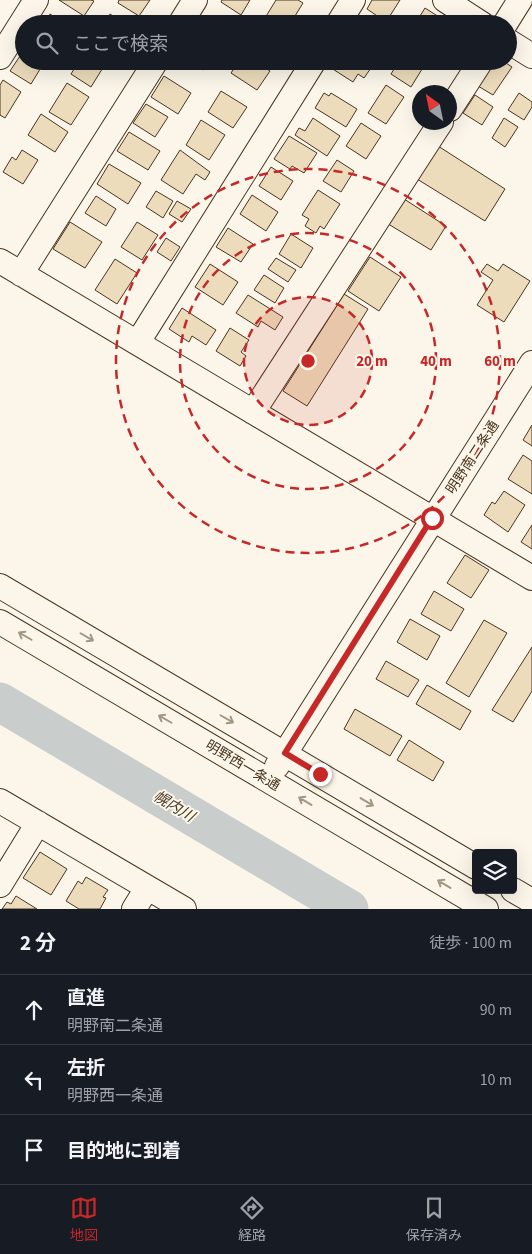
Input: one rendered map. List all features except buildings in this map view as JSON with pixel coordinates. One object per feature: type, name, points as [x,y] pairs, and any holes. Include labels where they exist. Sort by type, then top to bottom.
[{"type":"street","points":[[27,15],[36,0]]},
{"type":"street","points":[[186,15],[195,0]]},
{"type":"street","points":[[344,15],[353,0]]},
{"type":"street","points":[[445,0],[468,15]]},
{"type":"street","points":[[511,15],[520,0]]},
{"type":"street","points":[[0,57],[15,33]]},
{"type":"street","points":[[517,47],[532,56]]},
{"type":"street","points":[[21,274],[150,70]]},
{"type":"street","points":[[138,342],[308,70]]},
{"type":"street","points":[[457,98],[475,70]]},
{"type":"street","points":[[253,412],[436,130]]},
{"type":"street","points":[[0,261],[532,578]]},
{"type":"street","name":"明野南二条通","points":[[268,780],[432,518],[532,363]]},
{"type":"street","points":[[0,586],[472,865]]},
{"type":"street","name":"明野西一条通","points":[[0,622],[486,909]]},
{"type":"street","points":[[0,801],[184,909]]},
{"type":"street","points":[[0,885],[38,823]]},
{"type":"street","points":[[134,909],[147,888]]},
{"type":"street","points":[[517,892],[532,901]]},
{"type":"waterway","name":"幌内川","points":[[0,702],[349,909]]},
{"type":"route","points":[[320,774],[285,753],[432,518]]}]
